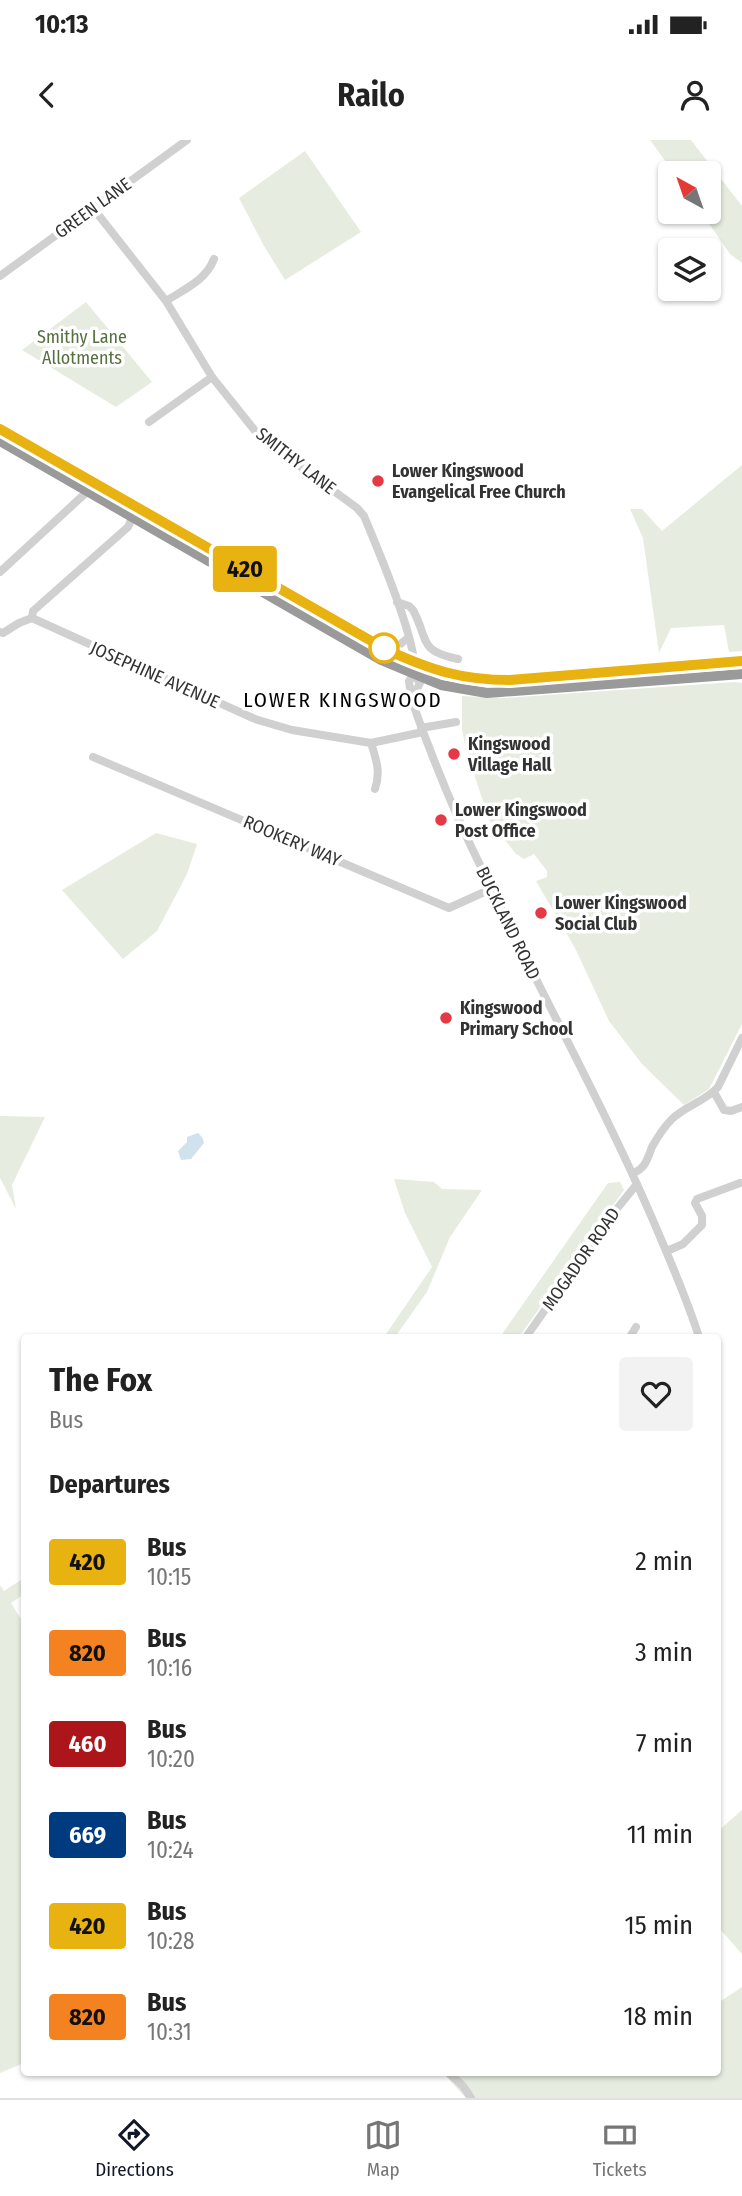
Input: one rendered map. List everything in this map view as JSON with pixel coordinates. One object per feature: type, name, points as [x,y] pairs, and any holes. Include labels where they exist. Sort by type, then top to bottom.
[{"type":"highway","points":[[0,429],[387,650],[414,663],[452,675],[472,679],[510,680],[742,661]]},
{"type":"highway","points":[[0,441],[382,660],[441,685],[487,693],[742,674]]},
{"type":"street","name":"GREEN LANE","points":[[0,276],[187,140]]},
{"type":"street","name":"SMITHY LANE","points":[[93,208],[166,301],[212,377],[260,437],[361,511],[409,637],[414,675]]},
{"type":"street","points":[[166,301],[206,274],[214,258]]},
{"type":"street","points":[[149,422],[212,377]]},
{"type":"street","points":[[0,572],[89,491]]},
{"type":"street","points":[[0,632],[3,633],[32,618],[33,611],[128,527],[133,516]]},
{"type":"street","points":[[397,602],[413,610],[429,648],[458,659]]},
{"type":"street","name":"JOSEPHINE AVENUE","points":[[32,618],[255,719],[304,733],[371,743],[456,722]]},
{"type":"street","points":[[387,650],[403,643],[409,637]]},
{"type":"street","name":"BUCKLAND ROAD","points":[[414,675],[409,681],[410,692],[447,796],[633,1173],[686,1297],[698,1334]]},
{"type":"street","points":[[371,743],[378,766],[375,789]]},
{"type":"street","name":"ROOKERY WAY","points":[[93,757],[449,908],[491,889]]},
{"type":"street","points":[[633,1173],[642,1169],[673,1118],[714,1093],[742,1038]]},
{"type":"street","points":[[714,1093],[724,1110],[731,1111],[742,1107]]},
{"type":"street","points":[[667,1251],[683,1244],[702,1225],[702,1216],[695,1203],[697,1199],[740,1183]]},
{"type":"street","name":"MOGADOR ROAD","points":[[528,1334],[611,1216],[637,1184]]},
{"type":"street","points":[[632,1334],[636,1327]]},
{"type":"street","points":[[452,2076],[471,2098]]},
{"type":"green space","points":[[650,140],[691,140],[707,161],[665,161]]},
{"type":"green space","points":[[305,151],[361,232],[285,280],[239,198]]},
{"type":"green space","points":[[721,179],[742,206],[742,263],[730,254],[709,224],[721,224]]},
{"type":"green space","name":"Smithy Lane Allotments","points":[[86,302],[152,382],[116,407],[22,350]]},
{"type":"green space","points":[[742,465],[742,651],[729,652],[724,625],[671,628],[659,653],[643,538],[630,509],[642,509],[662,531]]},
{"type":"green space","points":[[742,683],[742,1024],[709,1089],[684,1105],[642,1064],[609,1021],[575,948],[536,881],[547,877],[547,871],[534,854],[524,859],[516,854],[489,820],[466,749],[462,730],[462,696],[504,698]]},
{"type":"green space","points":[[156,833],[197,844],[187,874],[157,931],[123,959],[62,890]]},
{"type":"green space","points":[[0,1116],[45,1117],[12,1185],[16,1209],[0,1178]]},
{"type":"green space","points":[[394,1179],[434,1182],[442,1189],[482,1190],[450,1237],[427,1292],[397,1334],[386,1334],[432,1267],[405,1213]]},
{"type":"green space","points":[[620,1182],[624,1190],[521,1334],[502,1334],[608,1183]]},
{"type":"green space","points":[[21,1580],[21,1596],[11,1603],[21,1619],[21,2064],[0,2073],[0,1585],[4,1591]]},
{"type":"green space","points":[[742,1810],[742,1954],[721,1930],[721,1828]]},
{"type":"green space","points":[[742,1987],[742,2098],[466,2098],[446,2076],[721,2076],[721,2001]]},
{"type":"water","points":[[198,1133],[204,1143],[191,1159],[181,1160],[178,1151],[187,1142],[187,1137]]},
{"type":"bus line","name":"420","points":[[0,429],[387,650],[414,663],[452,675],[472,679],[510,680],[742,661]]},
{"type":"place","name":"Lower Kingswood Evangelical Free Church","points":[[378,481]]},
{"type":"place","name":"Kingswood Village Hall","points":[[454,754]]},
{"type":"place","name":"Lower Kingswood Post Office","points":[[441,820]]},
{"type":"place","name":"Lower Kingswood Social Club","points":[[541,913]]},
{"type":"place","name":"Kingswood Primary School","points":[[446,1018]]},
{"type":"district","name":"LOWER KINGSWOOD","points":[[343,700]]}]
